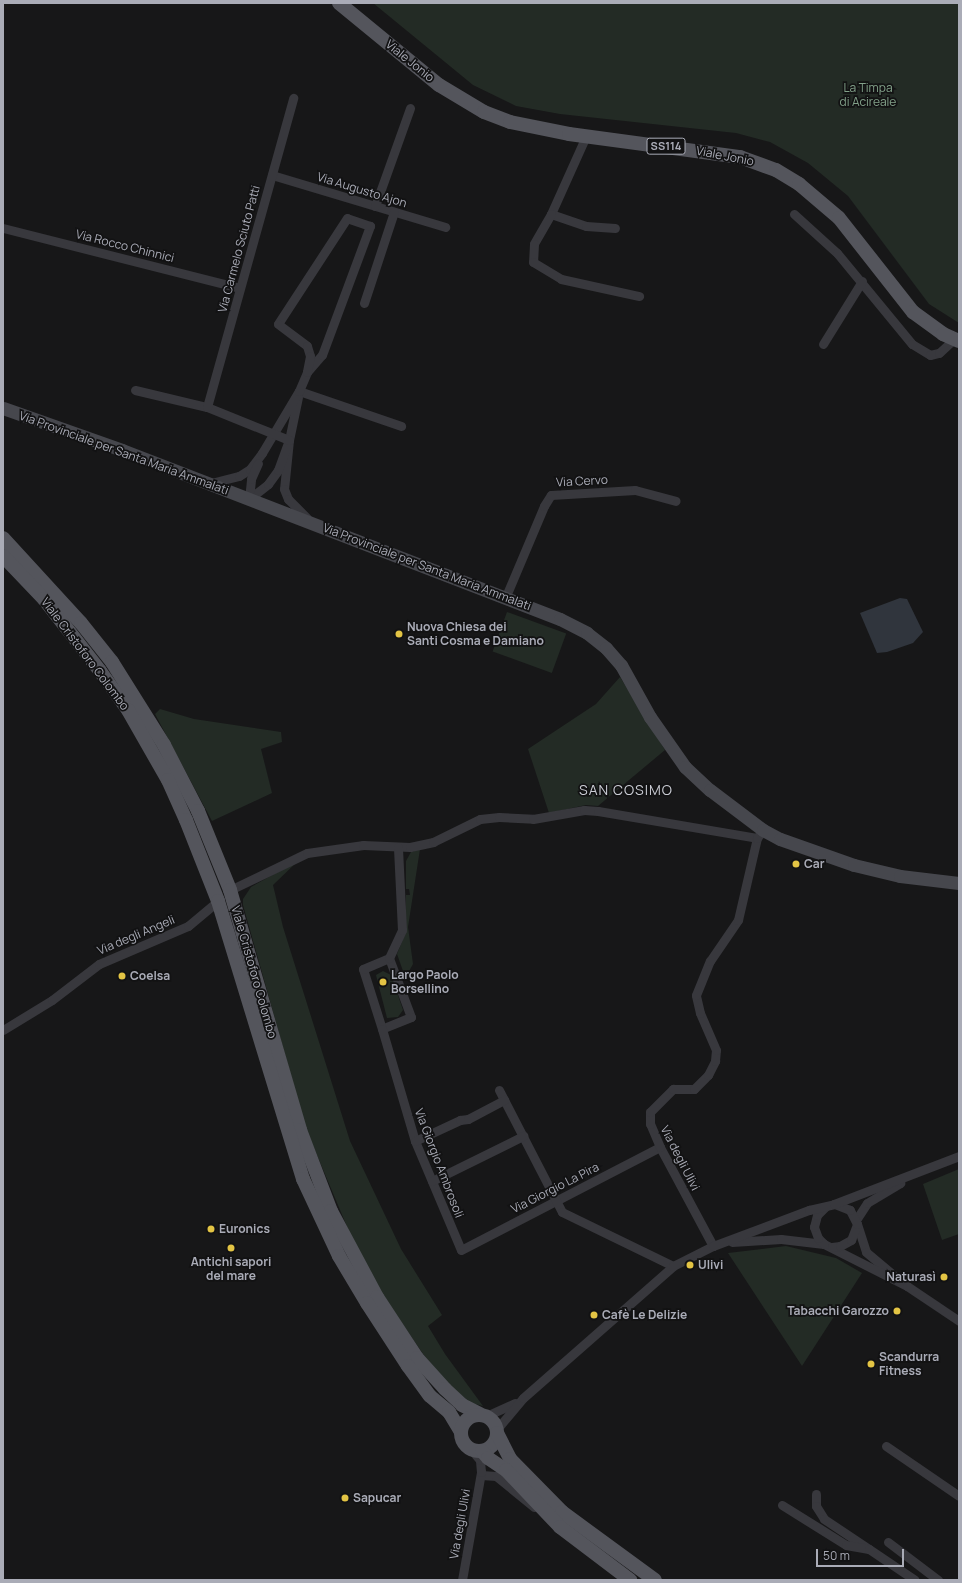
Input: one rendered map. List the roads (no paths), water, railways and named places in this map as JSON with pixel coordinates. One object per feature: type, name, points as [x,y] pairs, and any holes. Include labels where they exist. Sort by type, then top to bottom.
[{"type":"main road","name":"Viale Jonio","points":[[339,3],[417,68],[460,99],[510,122],[536,129],[720,153],[757,162],[776,170],[799,184],[839,218],[913,312],[957,340]]},
{"type":"main road","name":"Viale Cristoforo Colombo","points":[[3,538],[81,623],[112,662],[164,745],[198,811],[230,890],[300,1130],[331,1211],[377,1297],[417,1358],[462,1404],[483,1415]]},
{"type":"main road","name":"Viale Cristoforo Colombo","points":[[3,556],[72,632],[128,710],[151,749],[186,820],[218,901],[288,1135],[317,1209],[339,1256],[390,1340],[430,1396],[449,1412],[461,1432]]},
{"type":"main road","points":[[630,1580],[560,1527],[506,1470],[462,1438],[461,1432],[467,1419],[483,1415],[497,1431],[510,1459],[562,1512],[655,1580]]},
{"type":"main road","points":[[480,1452],[492,1445],[497,1431]]},
{"type":"street","name":"Via Carmelo Sciuto Patti","points":[[207,407],[293,98]]},
{"type":"street","points":[[376,206],[410,108]]},
{"type":"street","points":[[586,136],[552,214],[534,244],[533,262],[561,279],[639,296]]},
{"type":"street","name":"Via Augusto Ajon","points":[[272,175],[445,227]]},
{"type":"street","points":[[364,303],[394,212]]},
{"type":"street","points":[[552,214],[586,226],[615,228]]},
{"type":"street","points":[[794,214],[837,253],[862,282],[901,335],[922,351],[930,355],[939,353],[957,340]]},
{"type":"street","points":[[249,499],[251,479],[262,453],[299,391],[307,372],[310,356],[307,346],[278,324],[347,218],[370,226],[322,355],[307,372]]},
{"type":"street","name":"Via Rocco Chinnici","points":[[3,228],[240,288]]},
{"type":"street","points":[[823,344],[862,282]]},
{"type":"street","points":[[135,390],[207,407],[289,440]]},
{"type":"street","points":[[299,391],[400,426]]},
{"type":"street","points":[[299,391],[289,440],[284,490],[288,499],[312,523]]},
{"type":"street","name":"Via Provinciale per Santa Maria Ammalati","points":[[3,408],[506,596],[560,619],[587,633],[606,648],[621,665],[650,717],[685,767],[760,834],[780,839],[854,865],[900,876],[959,883]]},
{"type":"street","points":[[249,499],[268,484],[278,470],[289,440]]},
{"type":"street","points":[[209,484],[239,476],[262,453]]},
{"type":"street","name":"Via Cervo","points":[[506,596],[544,506],[551,495],[635,490],[676,501]]},
{"type":"street","points":[[230,890],[307,853],[363,845],[398,847],[433,842],[480,819],[499,817],[532,819],[584,810],[598,811],[674,825],[760,834]]},
{"type":"street","name":"Via degli Ulivi","points":[[713,1246],[660,1147],[650,1124],[650,1112],[673,1089],[694,1089],[708,1075],[715,1061],[716,1050],[708,1032],[696,995],[710,961],[738,920],[760,834]]},
{"type":"street","points":[[383,1034],[412,1017],[389,958],[402,930],[398,847]]},
{"type":"street","name":"Via degli Angeli","points":[[3,1030],[52,1000],[99,964],[188,926],[218,901]]},
{"type":"street","name":"Via Giorgio Ambrosoli","points":[[389,958],[363,969],[415,1141],[461,1250]]},
{"type":"street","points":[[499,1090],[562,1212],[673,1266]]},
{"type":"street","points":[[415,1141],[460,1120],[468,1119],[504,1100]]},
{"type":"street","points":[[432,1181],[522,1136]]},
{"type":"street","name":"Via Giorgio La Pira","points":[[461,1250],[660,1147]]},
{"type":"street","points":[[483,1415],[502,1411],[523,1398],[673,1266],[713,1246],[809,1210],[830,1205],[872,1188],[913,1175],[959,1156]]},
{"type":"street","points":[[725,1242],[780,1238],[840,1246],[851,1240],[856,1222],[867,1203],[913,1175]]},
{"type":"street","points":[[907,1286],[828,1245],[816,1235],[814,1222],[817,1215],[830,1205],[846,1207],[856,1222],[866,1252],[907,1286],[959,1321]]},
{"type":"street","points":[[497,1431],[523,1398]]},
{"type":"street","points":[[886,1446],[959,1496]]},
{"type":"street","points":[[480,1452],[481,1473]]},
{"type":"street","points":[[480,1452],[481,1473]]},
{"type":"street","points":[[481,1473],[496,1476],[560,1527]]},
{"type":"street","name":"Via degli Ulivi","points":[[462,1580],[481,1473]]},
{"type":"street","points":[[816,1494],[816,1506],[824,1519],[915,1580]]},
{"type":"street","points":[[782,1505],[846,1545],[869,1549]]},
{"type":"street","points":[[888,1542],[938,1580]]},
{"type":"place","name":"Nuova Chiesa dei Santi Cosma e Damiano","points":[[399,634]]},
{"type":"place","name":"Car","points":[[796,864]]},
{"type":"place","name":"Coelsa","points":[[122,976]]},
{"type":"place","name":"Largo Paolo Borsellino","points":[[383,982]]},
{"type":"place","name":"Euronics","points":[[211,1229]]},
{"type":"place","name":"Antichi sapori del mare","points":[[231,1248]]},
{"type":"place","name":"Ulivi","points":[[690,1265]]},
{"type":"place","name":"Naturasì","points":[[944,1277]]},
{"type":"place","name":"Tabacchi Garozzo","points":[[897,1311]]},
{"type":"place","name":"Cafè Le Delizie","points":[[594,1315]]},
{"type":"place","name":"Scandurra Fitness","points":[[871,1364]]},
{"type":"place","name":"Sapucar","points":[[345,1498]]},
{"type":"district","name":"SAN COSIMO","points":[[626,790]]},
{"type":"park label","name":"La Timpa di Acireale","points":[[868,95]]}]
